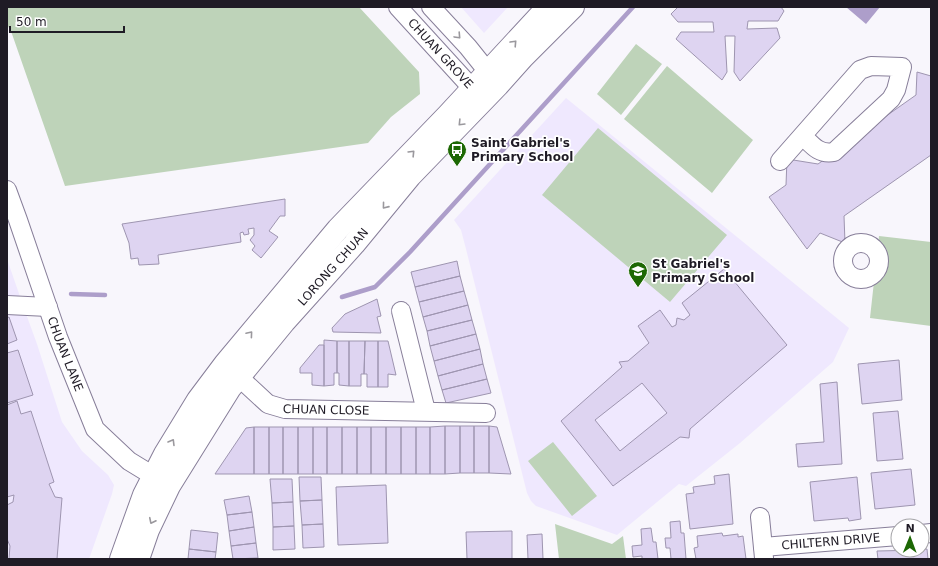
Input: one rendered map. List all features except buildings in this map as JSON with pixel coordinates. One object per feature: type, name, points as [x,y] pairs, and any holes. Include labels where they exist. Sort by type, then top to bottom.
[{"type":"main road","name":"LORONG CHUAN","points":[[121,559],[144,495],[161,481],[219,407],[230,388],[232,370],[284,322],[339,244],[410,176],[493,78],[548,7]]},
{"type":"main road","name":"LORONG CHUAN","points":[[493,78],[523,57],[573,7]]},
{"type":"main road","name":"LORONG CHUAN","points":[[138,559],[148,530],[161,481]]},
{"type":"street","name":"CHUAN GROVE","points":[[398,7],[478,94]]},
{"type":"street","name":"CHUAN GROVE","points":[[431,7],[468,47],[493,78]]},
{"type":"street","points":[[780,161],[860,70],[871,66],[902,67],[896,90],[891,99],[834,152],[822,152],[814,147],[803,136]]},
{"type":"street","name":"CHUAN LANE","points":[[7,190],[58,338],[95,429],[129,461],[161,481]]},
{"type":"street","points":[[7,305],[48,307]]},
{"type":"street","points":[[401,311],[426,411]]},
{"type":"street","name":"CHUAN CLOSE","points":[[232,370],[268,404],[285,409],[486,413]]},
{"type":"street","points":[[760,517],[764,553]]},
{"type":"street","name":"CHILTERN DRIVE","points":[[764,553],[890,537]]},
{"type":"shaded area","points":[[461,7],[508,7],[484,33]]},
{"type":"shaded area","points":[[846,7],[880,7],[866,24]]},
{"type":"shaded area","name":"St Gabriel's Primary School","points":[[566,98],[849,328],[833,362],[740,443],[686,486],[679,484],[617,535],[536,506],[531,501],[527,493],[461,230],[454,220]]},
{"type":"shaded area","points":[[7,259],[37,344],[62,422],[82,451],[108,475],[114,485],[89,559],[7,559]]},
{"type":"green space","points":[[7,7],[359,7],[419,72],[420,94],[391,117],[368,143],[65,186],[12,34],[7,24]]},
{"type":"green space","points":[[636,44],[662,64],[621,115],[597,94]]},
{"type":"green space","points":[[667,66],[753,140],[712,193],[624,119]]},
{"type":"green space","points":[[598,128],[727,235],[670,302],[542,195]]},
{"type":"green space","points":[[879,236],[931,242],[931,326],[870,318]]},
{"type":"green space","points":[[553,442],[597,496],[572,516],[528,461]]},
{"type":"green space","points":[[555,524],[612,544],[623,536],[626,559],[559,559]]},
{"type":"waterway","points":[[342,297],[375,287],[410,252],[633,7]]},
{"type":"waterway","points":[[71,294],[105,295]]},
{"type":"place","name":"Saint Gabriel's Primary School","points":[[457,167]]},
{"type":"place","name":"St Gabriel's Primary School","points":[[638,288]]}]
